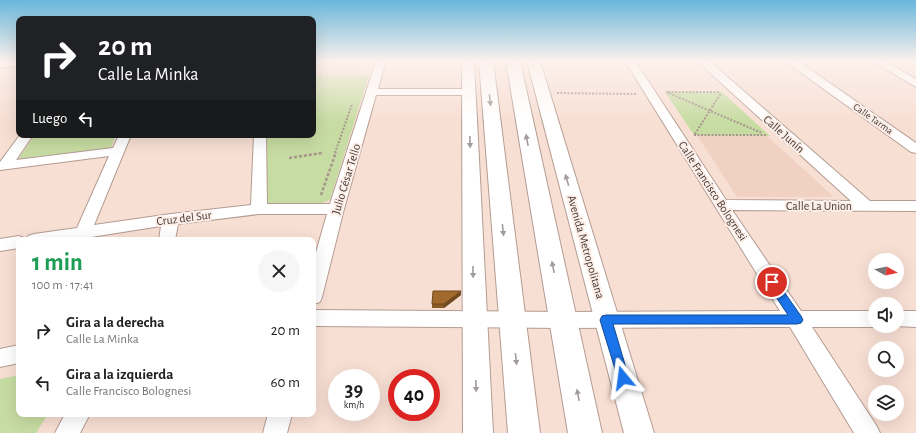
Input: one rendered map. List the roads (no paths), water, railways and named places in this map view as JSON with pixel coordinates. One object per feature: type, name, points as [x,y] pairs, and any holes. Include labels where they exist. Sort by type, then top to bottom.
[{"type":"main road","points":[[488,81],[524,433]]},
{"type":"main road","points":[[516,81],[585,433]]},
{"type":"street","name":"Julio César Tello","points":[[316,286],[336,209],[375,81]]},
{"type":"street","points":[[468,81],[478,433]]},
{"type":"street","name":"Avenida Metropolitana","points":[[538,81],[639,433]]},
{"type":"street","name":"Calle Francisco Bolognesi","points":[[642,81],[721,205],[797,320],[868,433]]},
{"type":"street","name":"Calle Junín","points":[[724,81],[866,206]]},
{"type":"street","name":"Calle Tarma","points":[[818,81],[916,149]]},
{"type":"street","points":[[372,92],[468,92]]},
{"type":"street","points":[[2,166],[25,138]]},
{"type":"street","points":[[83,232],[124,138]]},
{"type":"street","points":[[258,209],[260,138]]},
{"type":"street","points":[[2,166],[118,151]]},
{"type":"street","name":"Calle La Union","points":[[721,205],[916,206]]},
{"type":"street","name":"Cruz del Sur","points":[[52,237],[171,219],[258,209],[336,209]]},
{"type":"street","points":[[168,237],[171,219]]},
{"type":"street","points":[[0,245],[16,242]]},
{"type":"street","points":[[316,318],[512,320],[868,319]]},
{"type":"street","points":[[904,319],[916,319]]},
{"type":"street","points":[[0,358],[16,355]]},
{"type":"street","points":[[67,433],[76,417]]},
{"type":"street","points":[[275,433],[279,417]]}]
